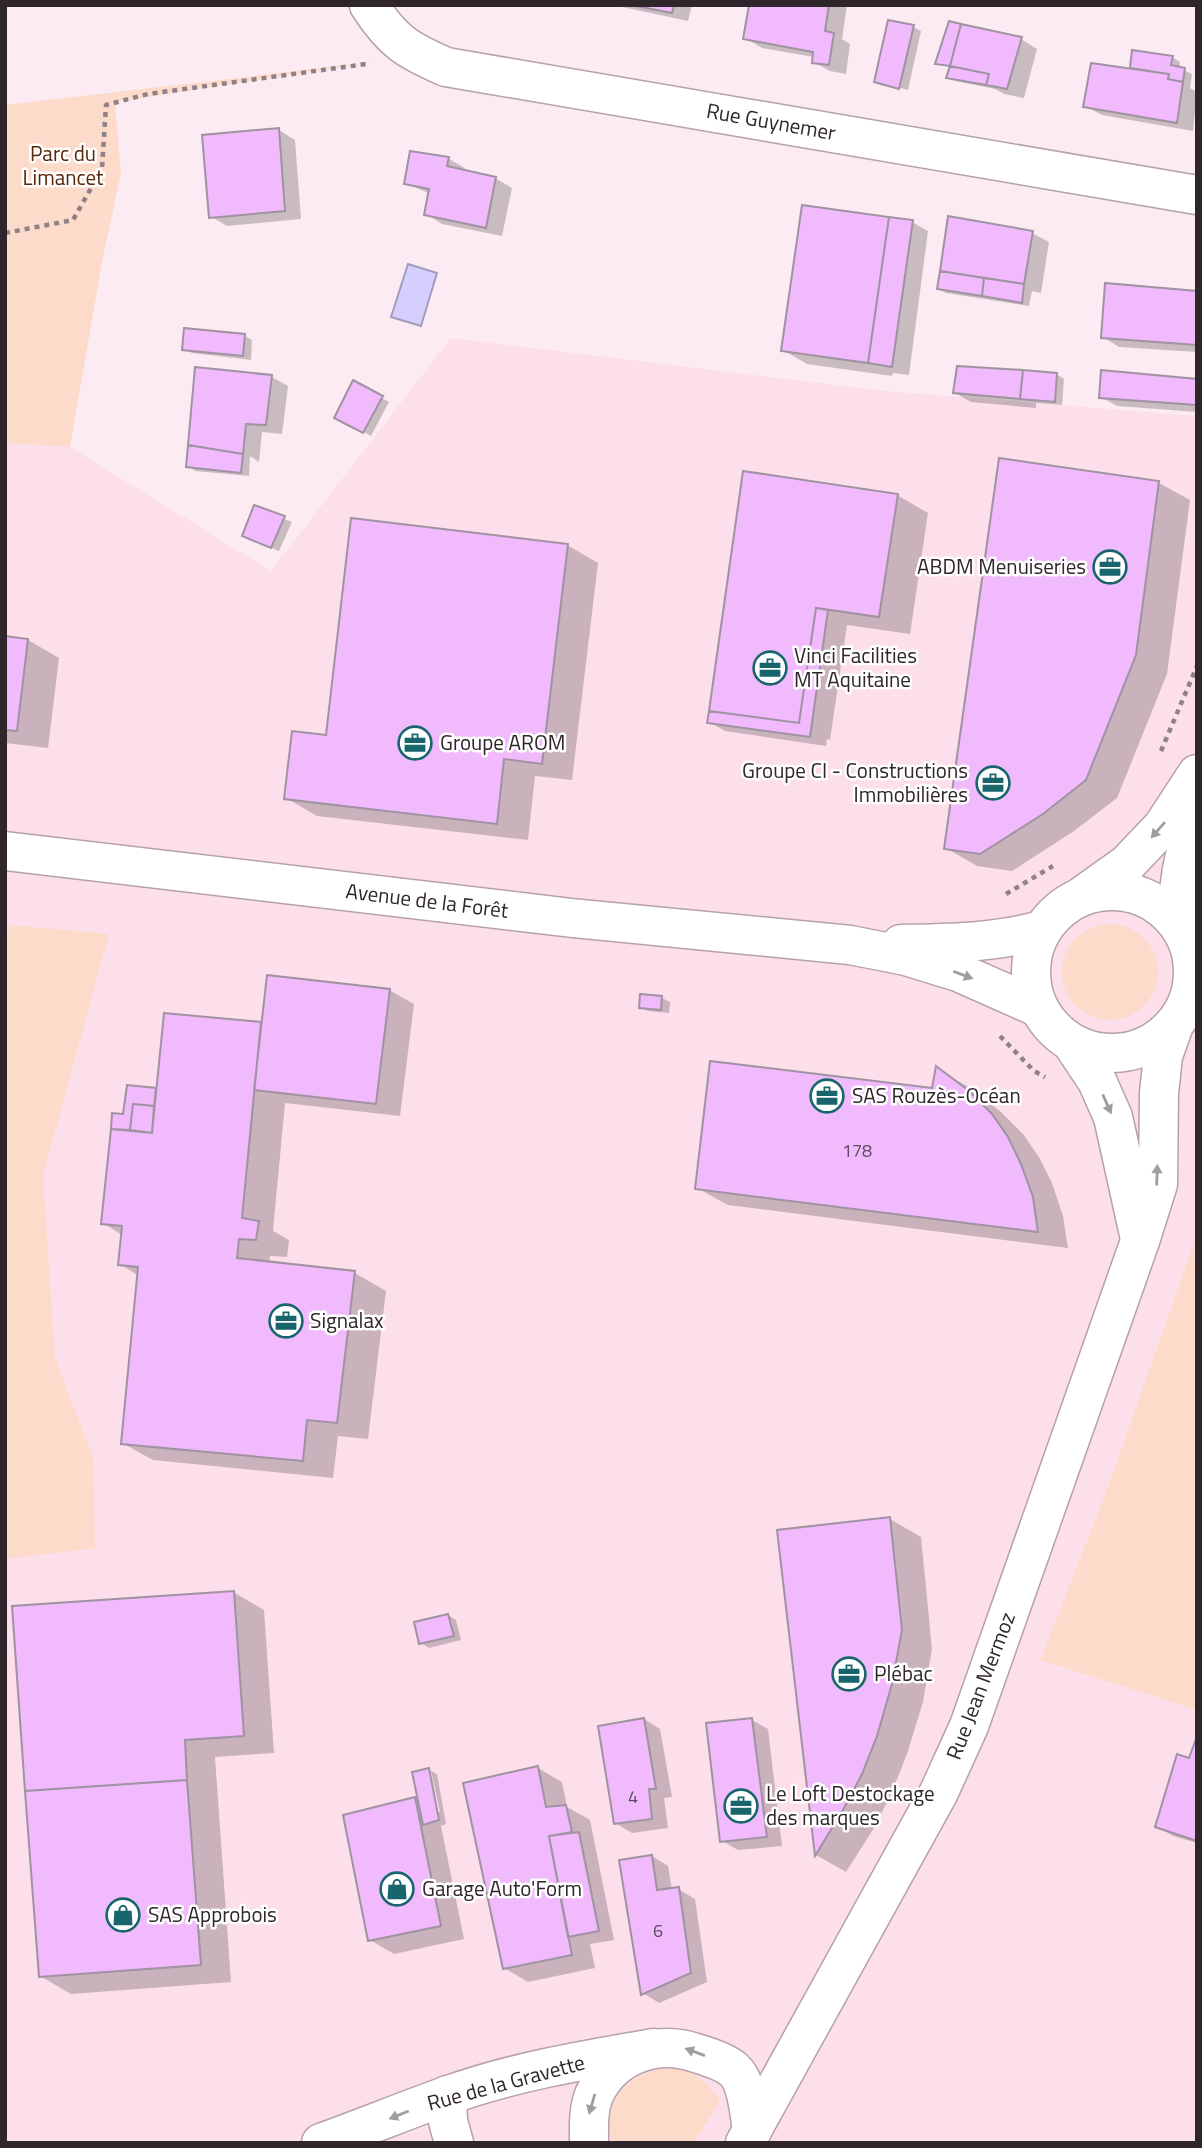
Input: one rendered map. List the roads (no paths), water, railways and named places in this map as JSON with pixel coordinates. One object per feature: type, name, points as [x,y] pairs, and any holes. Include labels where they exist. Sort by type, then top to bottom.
[{"type":"street","name":"Rue Guynemer","points":[[369,5],[383,27],[410,51],[446,67],[1197,195]]},
{"type":"street","points":[[1140,1241],[1113,1117],[1097,1081],[1073,1045],[1052,1029],[1037,1007],[1030,981],[1031,954],[1041,930],[1059,909],[1127,864],[1163,826],[1197,774]]},
{"type":"street","points":[[1178,923],[1178,885],[1197,818]]},
{"type":"street","name":"Avenue de la Forêt","points":[[5,850],[572,918],[850,945],[906,956],[957,972],[1037,1007]]},
{"type":"street","points":[[1073,1045],[1100,1053],[1127,1052],[1153,1043],[1174,1026],[1188,1002],[1194,975],[1190,947],[1178,923],[1158,905],[1134,893],[1108,890],[1082,896]]},
{"type":"street","name":"Avenue de la Forêt","points":[[850,945],[982,942],[1041,930]]},
{"type":"street","name":"Rue Jean Mermoz","points":[[748,2137],[939,1792],[969,1726],[1158,1184],[1159,1093],[1163,1056],[1174,1026]]},
{"type":"street","points":[[589,2143],[588,2118],[594,2095],[608,2074],[627,2057],[654,2048],[681,2047],[734,2070],[775,2062],[795,2052]]},
{"type":"street","name":"Rue de la Gravette","points":[[321,2143],[447,2095],[579,2061],[654,2048]]},
{"type":"street","points":[[734,2070],[743,2086],[748,2137]]},
{"type":"street","points":[[447,2095],[448,2121],[454,2143]]},
{"type":"place","name":"ABDM Menuiseries","points":[[1110,567]]},
{"type":"place","name":"Vinci Facilities MT Aquitaine","points":[[770,668]]},
{"type":"place","name":"Groupe AROM","points":[[415,743]]},
{"type":"place","name":"Groupe CI - Constructions Immobilières","points":[[993,783]]},
{"type":"place","name":"SAS Rouzès-Océan","points":[[827,1096]]},
{"type":"place","name":"Signalax","points":[[286,1321]]},
{"type":"place","name":"Plébac","points":[[849,1674]]},
{"type":"place","name":"Le Loft Destockage des marques","points":[[741,1806]]},
{"type":"place","name":"Garage Auto'Form","points":[[397,1889]]},
{"type":"place","name":"SAS Approbois","points":[[123,1915]]},
{"type":"park label","name":"Parc du Limancet","points":[[63,166]]}]
